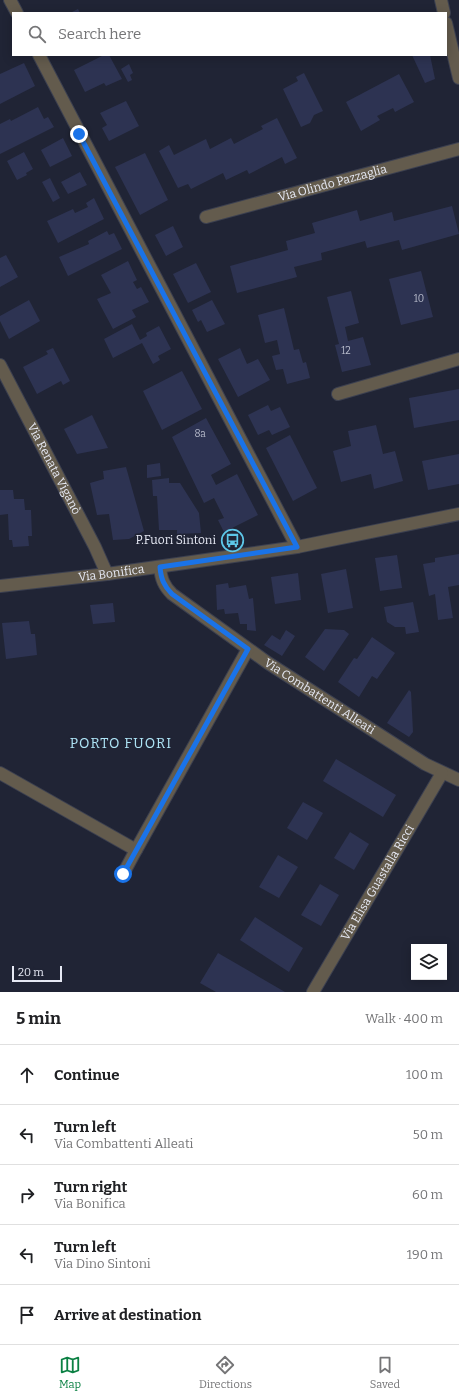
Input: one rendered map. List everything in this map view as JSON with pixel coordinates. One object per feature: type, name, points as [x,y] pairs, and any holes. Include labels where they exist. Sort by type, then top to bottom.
[{"type":"street","points":[[10,0],[16,12]]},
{"type":"street","points":[[441,0],[444,12]]},
{"type":"street","points":[[447,27],[459,78]]},
{"type":"street","points":[[40,56],[297,547]]},
{"type":"street","name":"Via Olindo Pazzaglia","points":[[206,217],[459,149]]},
{"type":"street","points":[[338,394],[459,359]]},
{"type":"street","name":"Via Renata Viganò","points":[[0,364],[95,547],[107,574]]},
{"type":"street","name":"Via Bonifica","points":[[0,586],[107,574],[297,547],[459,514]]},
{"type":"street","name":"Via Combattenti Alleati","points":[[160,567],[161,577],[166,587],[172,594],[248,649],[425,764],[459,780]]},
{"type":"street","points":[[123,874],[248,649]]},
{"type":"street","points":[[0,773],[136,850]]},
{"type":"street","name":"Via Elisa Guastalla Ricci","points":[[313,992],[442,773]]},
{"type":"building","points":[[78,9],[80,12],[72,12]]},
{"type":"building","points":[[102,56],[110,56],[122,79],[106,86],[104,83],[85,92],[74,70]]},
{"type":"building","points":[[412,56],[430,56],[435,79],[425,83]]},
{"type":"building","points":[[24,63],[35,86],[0,104],[0,74]]},
{"type":"building","points":[[129,64],[133,73],[130,75],[132,80],[128,82],[121,69]]},
{"type":"building","points":[[304,73],[323,111],[314,115],[310,123],[301,127],[283,89],[298,81],[296,77]]},
{"type":"building","points":[[399,74],[414,102],[395,112],[393,108],[377,116],[380,120],[361,131],[346,102]]},
{"type":"building","points":[[126,101],[139,126],[109,141],[102,128],[107,125],[100,113]]},
{"type":"building","points":[[38,107],[44,119],[48,117],[54,127],[0,154],[0,124],[10,119],[11,121]]},
{"type":"building","points":[[277,118],[297,158],[285,164],[282,157],[249,174],[247,170],[226,180],[223,173],[191,189],[188,184],[178,188],[159,151],[169,145],[174,155],[206,139],[210,149],[231,138],[234,144],[263,129],[261,126]]},
{"type":"building","points":[[63,138],[72,156],[50,167],[41,150]]},
{"type":"building","points":[[24,152],[33,169],[26,173],[27,175],[17,180],[7,161]]},
{"type":"building","points":[[145,153],[168,200],[140,215],[115,167]]},
{"type":"building","points":[[80,172],[87,185],[68,194],[61,182]]},
{"type":"building","points":[[50,178],[60,198],[53,202],[42,182]]},
{"type":"building","points":[[94,198],[104,219],[58,243],[47,221],[73,209],[75,213],[88,207],[86,203]]},
{"type":"building","points":[[452,206],[459,234],[402,250],[399,240],[367,248],[365,241],[321,253],[322,260],[294,267],[297,277],[237,293],[230,266],[288,250],[286,241],[315,233],[312,223],[357,210],[360,221],[392,212],[394,221]]},
{"type":"building","points":[[173,226],[183,247],[166,256],[155,235]]},
{"type":"building","points":[[107,231],[109,235],[114,233],[122,249],[68,276],[59,257],[89,244],[88,241]]},
{"type":"building","points":[[6,255],[18,277],[0,287],[0,258]]},
{"type":"building","points":[[128,261],[137,280],[133,282],[137,289],[141,287],[149,302],[132,310],[136,317],[113,329],[97,299],[111,293],[101,275]]},
{"type":"building","points":[[196,263],[211,292],[188,303],[173,274]]},
{"type":"building","points":[[421,271],[433,317],[401,325],[389,279]]},
{"type":"building","points":[[351,291],[359,323],[345,327],[348,341],[363,337],[371,365],[342,372],[335,345],[339,344],[327,297]]},
{"type":"building","points":[[29,300],[40,321],[9,339],[0,321],[0,316]]},
{"type":"building","points":[[212,300],[225,324],[207,332],[201,320],[198,322],[192,310]]},
{"type":"building","points":[[284,308],[294,350],[299,349],[303,363],[306,362],[310,378],[287,384],[283,369],[276,370],[272,356],[280,354],[277,340],[265,343],[258,315]]},
{"type":"building","points":[[132,324],[140,340],[147,336],[146,333],[159,326],[171,349],[158,356],[160,360],[153,364],[142,343],[113,358],[104,339]]},
{"type":"building","points":[[53,348],[70,381],[63,385],[61,381],[37,394],[23,367],[48,354],[46,351]]},
{"type":"building","points":[[240,348],[247,364],[258,359],[270,380],[238,397],[218,359]]},
{"type":"building","points":[[182,371],[202,409],[162,430],[143,391]]},
{"type":"building","points":[[459,389],[459,420],[414,428],[409,398]]},
{"type":"building","points":[[268,405],[271,411],[280,407],[290,427],[272,435],[269,430],[258,435],[248,415]]},
{"type":"building","points":[[92,415],[108,448],[77,454],[64,429]]},
{"type":"building","points":[[206,418],[231,464],[211,475],[216,485],[237,474],[258,515],[224,532],[218,520],[224,518],[214,498],[204,503],[172,437]]},
{"type":"building","points":[[376,425],[383,454],[395,451],[403,481],[374,489],[371,474],[341,482],[333,451],[351,446],[348,431]]},
{"type":"building","points":[[290,435],[317,488],[293,501],[266,448]]},
{"type":"building","points":[[459,454],[459,484],[428,490],[422,461]]},
{"type":"building","points":[[160,463],[161,476],[147,478],[147,465]]},
{"type":"building","points":[[126,467],[144,531],[129,539],[113,540],[109,514],[97,515],[90,483],[104,479],[103,471]]},
{"type":"building","points":[[169,478],[169,483],[180,483],[199,513],[201,533],[177,534],[177,530],[159,530],[157,496],[153,496],[152,480]]},
{"type":"building","points":[[0,490],[13,490],[14,499],[24,499],[25,510],[31,510],[32,536],[28,536],[29,546],[13,547],[12,540],[9,540],[8,514],[0,515]]},
{"type":"building","points":[[459,554],[459,585],[448,587],[453,618],[438,620],[435,594],[429,596],[423,564],[435,562],[435,558]]},
{"type":"building","points":[[397,555],[402,588],[380,591],[375,558]]},
{"type":"building","points":[[346,569],[353,608],[328,613],[321,574]]},
{"type":"building","points":[[298,573],[301,600],[275,604],[271,577]]},
{"type":"building","points":[[228,583],[229,588],[246,585],[249,599],[253,598],[256,631],[247,630],[247,624],[240,624],[238,613],[225,614],[224,609],[217,610],[216,585]]},
{"type":"building","points":[[413,602],[419,632],[406,634],[405,627],[395,627],[387,622],[384,607]]},
{"type":"building","points":[[113,603],[115,622],[93,624],[90,605]]},
{"type":"building","points":[[29,621],[31,634],[35,634],[37,655],[6,659],[2,623]]},
{"type":"building","points":[[325,629],[344,630],[349,634],[324,671],[305,657]]},
{"type":"building","points":[[286,630],[295,636],[282,656],[264,645],[272,635],[280,640]]},
{"type":"building","points":[[372,637],[395,653],[377,679],[372,676],[359,697],[338,682],[354,658],[357,659]]},
{"type":"building","points":[[409,690],[411,692],[413,732],[409,737],[387,723]]},
{"type":"building","points":[[336,759],[396,795],[383,817],[323,781]]},
{"type":"building","points":[[303,802],[323,813],[307,840],[287,828]]},
{"type":"building","points":[[350,832],[369,844],[354,870],[334,858]]},
{"type":"building","points":[[278,855],[298,867],[279,898],[259,887]]},
{"type":"building","points":[[320,884],[339,895],[321,926],[301,915]]},
{"type":"building","points":[[255,917],[303,948],[289,972],[240,940]]},
{"type":"building","points":[[218,953],[285,992],[216,992],[200,983]]},
{"type":"place","name":"P.Fuori Sintoni","points":[[232,540]]},
{"type":"district","name":"PORTO FUORI","points":[[121,743]]},
{"type":"route","points":[[79,134],[297,547],[160,567],[161,577],[166,587],[172,594],[248,649],[123,874]]}]
